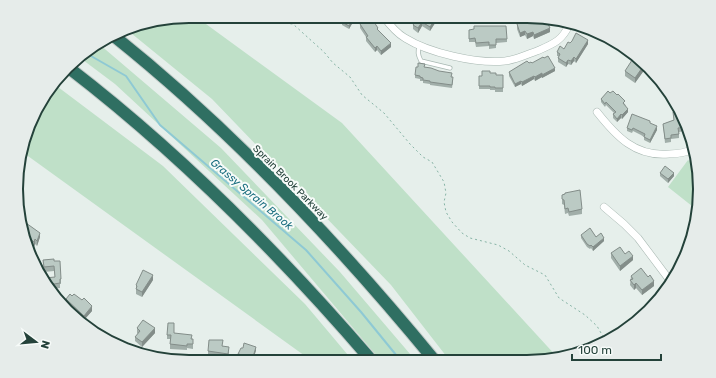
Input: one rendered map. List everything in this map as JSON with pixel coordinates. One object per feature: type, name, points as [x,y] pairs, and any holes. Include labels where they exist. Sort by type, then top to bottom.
[{"type":"highway","name":"Sprain Brook Parkway","points":[[118,39],[200,110],[278,185],[353,264],[430,355]]},
{"type":"highway","points":[[73,71],[129,116],[210,188],[292,271],[367,355]]},
{"type":"street","points":[[390,23],[404,38],[420,45],[444,54],[485,61],[506,61],[534,52],[558,42],[568,28]]},
{"type":"street","points":[[596,112],[615,134],[635,149],[660,155],[681,153],[688,151]]},
{"type":"street","points":[[604,207],[638,238],[667,277]]},
{"type":"lane","points":[[420,45],[418,56],[421,61],[450,68]]},
{"type":"path","points":[[282,23],[293,24],[324,52],[333,63],[350,78],[362,95],[384,113],[410,144],[423,157],[432,162],[444,182],[446,193],[444,202],[446,212],[452,222],[462,233],[470,238],[498,245],[509,251],[525,264],[545,275],[559,298],[585,315],[597,326],[603,336]]},
{"type":"green space","points":[[205,23],[342,123],[553,353],[538,355],[445,355],[391,285],[212,99],[132,34],[167,24]]},
{"type":"green space","points":[[103,47],[221,148],[340,272],[411,355],[376,355],[262,220],[115,84],[84,61]]},
{"type":"green space","points":[[58,87],[163,166],[305,304],[348,355],[304,355],[27,155],[40,116]]},
{"type":"green space","points":[[688,160],[691,162],[693,178],[692,206],[668,187]]},
{"type":"building","points":[[344,23],[351,23],[349,26]]},
{"type":"building","points":[[375,23],[378,28],[377,29],[391,43],[381,51],[377,46],[375,48],[366,37],[368,36],[360,24]]},
{"type":"building","points":[[414,23],[421,23],[418,28],[413,25]]},
{"type":"building","points":[[424,23],[433,23],[430,27]]},
{"type":"building","points":[[517,24],[548,24],[550,28],[534,35],[533,32],[527,34],[525,31],[520,33]]},
{"type":"building","points":[[474,26],[506,26],[507,39],[496,39],[496,45],[489,45],[489,42],[476,43],[475,38],[469,39],[469,30],[474,29]]},
{"type":"building","points":[[576,33],[588,40],[576,59],[574,57],[571,61],[568,60],[566,63],[558,58],[560,54],[557,52],[560,46],[564,49],[568,42],[570,43],[572,41]]},
{"type":"building","points":[[548,56],[555,68],[542,75],[542,73],[515,84],[509,72],[527,61],[532,63]]},
{"type":"building","points":[[632,60],[641,69],[635,78],[625,71]]},
{"type":"building","points":[[418,63],[425,64],[424,67],[452,73],[452,85],[430,82],[423,80],[420,76],[415,75]]},
{"type":"building","points":[[482,71],[490,71],[490,73],[496,73],[496,75],[503,75],[503,88],[479,86],[479,76],[482,76]]},
{"type":"building","points":[[608,91],[610,93],[613,91],[617,95],[618,94],[625,101],[623,103],[628,109],[617,119],[613,114],[616,112],[601,99]]},
{"type":"building","points":[[673,112],[681,128],[678,128],[679,134],[671,135],[671,138],[665,139],[663,124],[674,120]]},
{"type":"building","points":[[632,114],[650,121],[650,123],[657,126],[650,140],[644,137],[645,134],[633,128],[632,130],[627,128]]},
{"type":"building","points":[[665,166],[674,173],[668,179],[660,173]]},
{"type":"building","points":[[580,190],[582,209],[569,212],[568,208],[565,209],[562,195]]},
{"type":"building","points":[[27,223],[40,233],[37,241],[35,239],[34,242],[31,240]]},
{"type":"building","points":[[590,228],[596,237],[601,233],[604,238],[593,247],[587,244],[581,235]]},
{"type":"building","points":[[620,247],[625,254],[629,251],[633,256],[620,266],[611,253]]},
{"type":"building","points":[[54,259],[54,261],[60,261],[60,283],[53,284],[49,278],[55,277],[54,266],[44,267],[43,260]]},
{"type":"building","points":[[641,268],[648,277],[650,275],[654,281],[642,290],[636,283],[634,285],[630,280],[633,279],[631,276]]},
{"type":"building","points":[[143,270],[153,275],[142,292],[136,289],[136,285]]},
{"type":"building","points":[[70,294],[72,296],[74,294],[82,300],[84,298],[92,306],[84,316],[66,299]]},
{"type":"building","points":[[143,320],[155,328],[142,342],[135,337],[140,331],[137,328]]},
{"type":"building","points":[[168,323],[174,323],[174,333],[192,335],[191,339],[193,339],[193,344],[187,344],[187,346],[170,344],[171,335],[167,335]]},
{"type":"building","points":[[209,340],[223,340],[222,346],[229,347],[228,354],[208,351]]},
{"type":"building","points":[[244,343],[256,347],[254,355],[238,354],[241,348],[243,348]]},
{"type":"waterway","name":"Grassy Sprain Brook","points":[[90,56],[126,76],[160,125],[306,250],[361,312],[396,355]]}]
